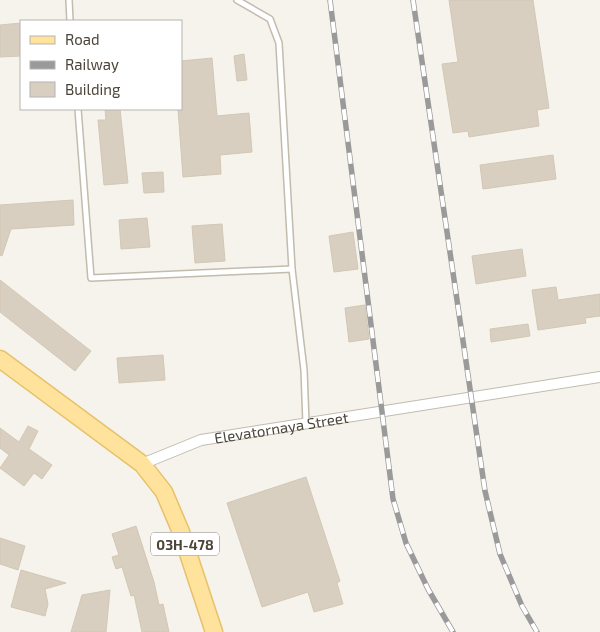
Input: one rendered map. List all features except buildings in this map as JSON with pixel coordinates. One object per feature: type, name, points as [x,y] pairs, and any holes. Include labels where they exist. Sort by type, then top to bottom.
[{"type":"main road","name":"03Н-478","points":[[0,360],[142,464],[164,492],[181,532],[214,632]]},
{"type":"street","name":"Elevatornaya Street","points":[[142,464],[201,440],[600,377]]},
{"type":"lane","points":[[69,0],[70,20]]},
{"type":"lane","points":[[237,0],[270,19],[279,43],[292,269],[304,370],[306,424]]},
{"type":"lane","points":[[78,110],[91,278],[292,269]]},
{"type":"railway","points":[[330,0],[393,499],[406,543],[428,589],[453,632]]},
{"type":"railway","points":[[413,0],[485,491],[500,554],[522,606],[537,632]]}]
